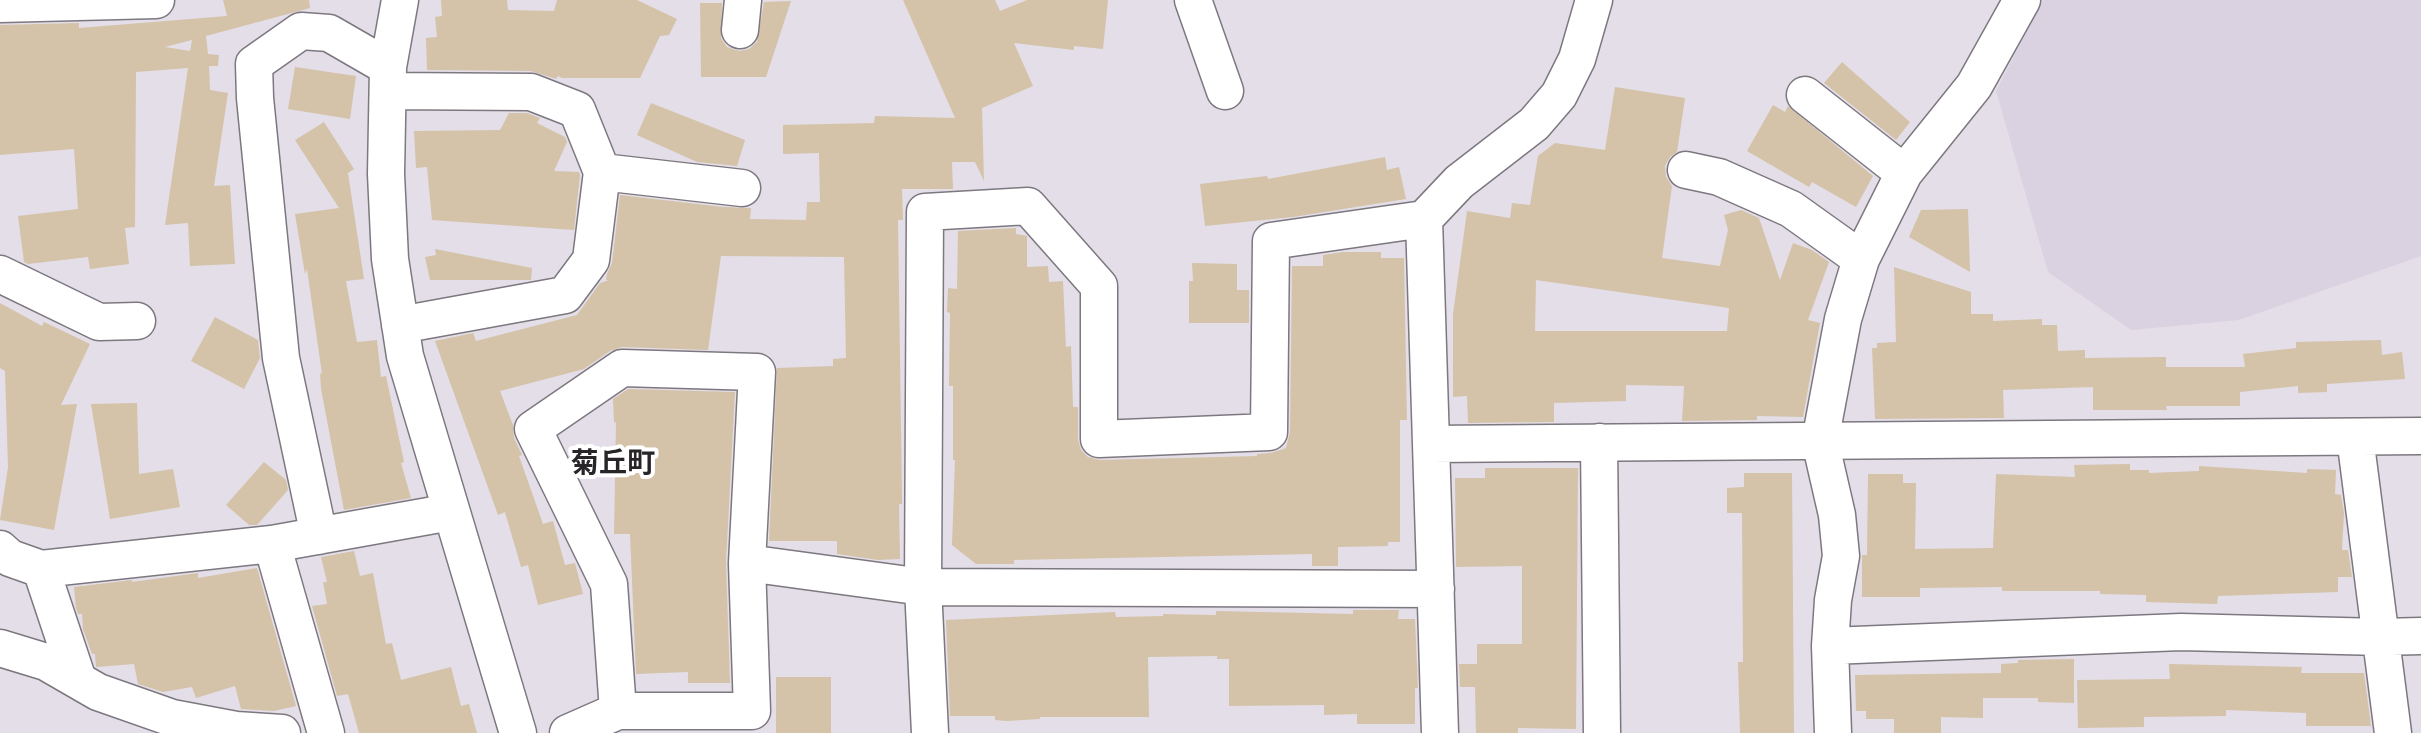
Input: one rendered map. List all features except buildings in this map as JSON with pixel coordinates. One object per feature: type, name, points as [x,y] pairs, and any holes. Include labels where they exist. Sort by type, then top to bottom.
[{"type":"street","points":[[0,4],[156,0]]},
{"type":"street","points":[[400,0],[388,79],[386,174],[390,259],[400,325],[405,356],[518,733]]},
{"type":"street","points":[[1193,0],[1225,91]]},
{"type":"street","points":[[930,733],[923,587],[925,212],[1028,206],[1099,286],[1099,439],[1269,432],[1271,241],[1424,219],[1459,182],[1534,124],[1559,95],[1577,59],[1594,0]]},
{"type":"street","points":[[1833,733],[1830,646],[1833,600],[1841,556],[1837,515],[1820,441],[1843,319],[1861,259],[1904,173],[1974,86],[2022,0]]},
{"type":"street","points":[[319,536],[281,358],[255,98],[254,64],[301,31],[329,33],[388,79],[531,92],[577,110],[602,172],[591,260],[565,295],[400,325]]},
{"type":"street","points":[[1805,95],[1904,173]]},
{"type":"street","points":[[1686,170],[1719,177],[1791,209],[1861,259]]},
{"type":"street","points":[[602,172],[742,188]]},
{"type":"street","points":[[1424,219],[1440,733]]},
{"type":"street","points":[[0,274],[99,322],[137,321]]},
{"type":"street","points":[[568,733],[618,711],[752,711],[747,563],[757,372],[622,368],[533,429],[609,584],[618,711]]},
{"type":"street","points":[[1431,444],[2421,436]]},
{"type":"street","points":[[2355,437],[2393,733]]},
{"type":"street","points":[[1599,442],[1602,733]]},
{"type":"street","points":[[0,549],[10,558],[41,569],[272,544],[451,512]]},
{"type":"street","points":[[272,544],[326,733]]},
{"type":"street","points":[[747,563],[923,587],[1436,589]]},
{"type":"street","points":[[41,569],[78,680]]},
{"type":"street","points":[[1830,646],[2181,632],[2421,636]]},
{"type":"street","points":[[0,648],[46,662],[98,692],[172,718],[236,730],[282,733]]},
{"type":"shaded area","points":[[2043,0],[2421,0],[2421,256],[2239,320],[2131,330],[2048,272],[1996,91]]},
{"type":"district","name":"菊丘町","points":[[613,464]]}]
